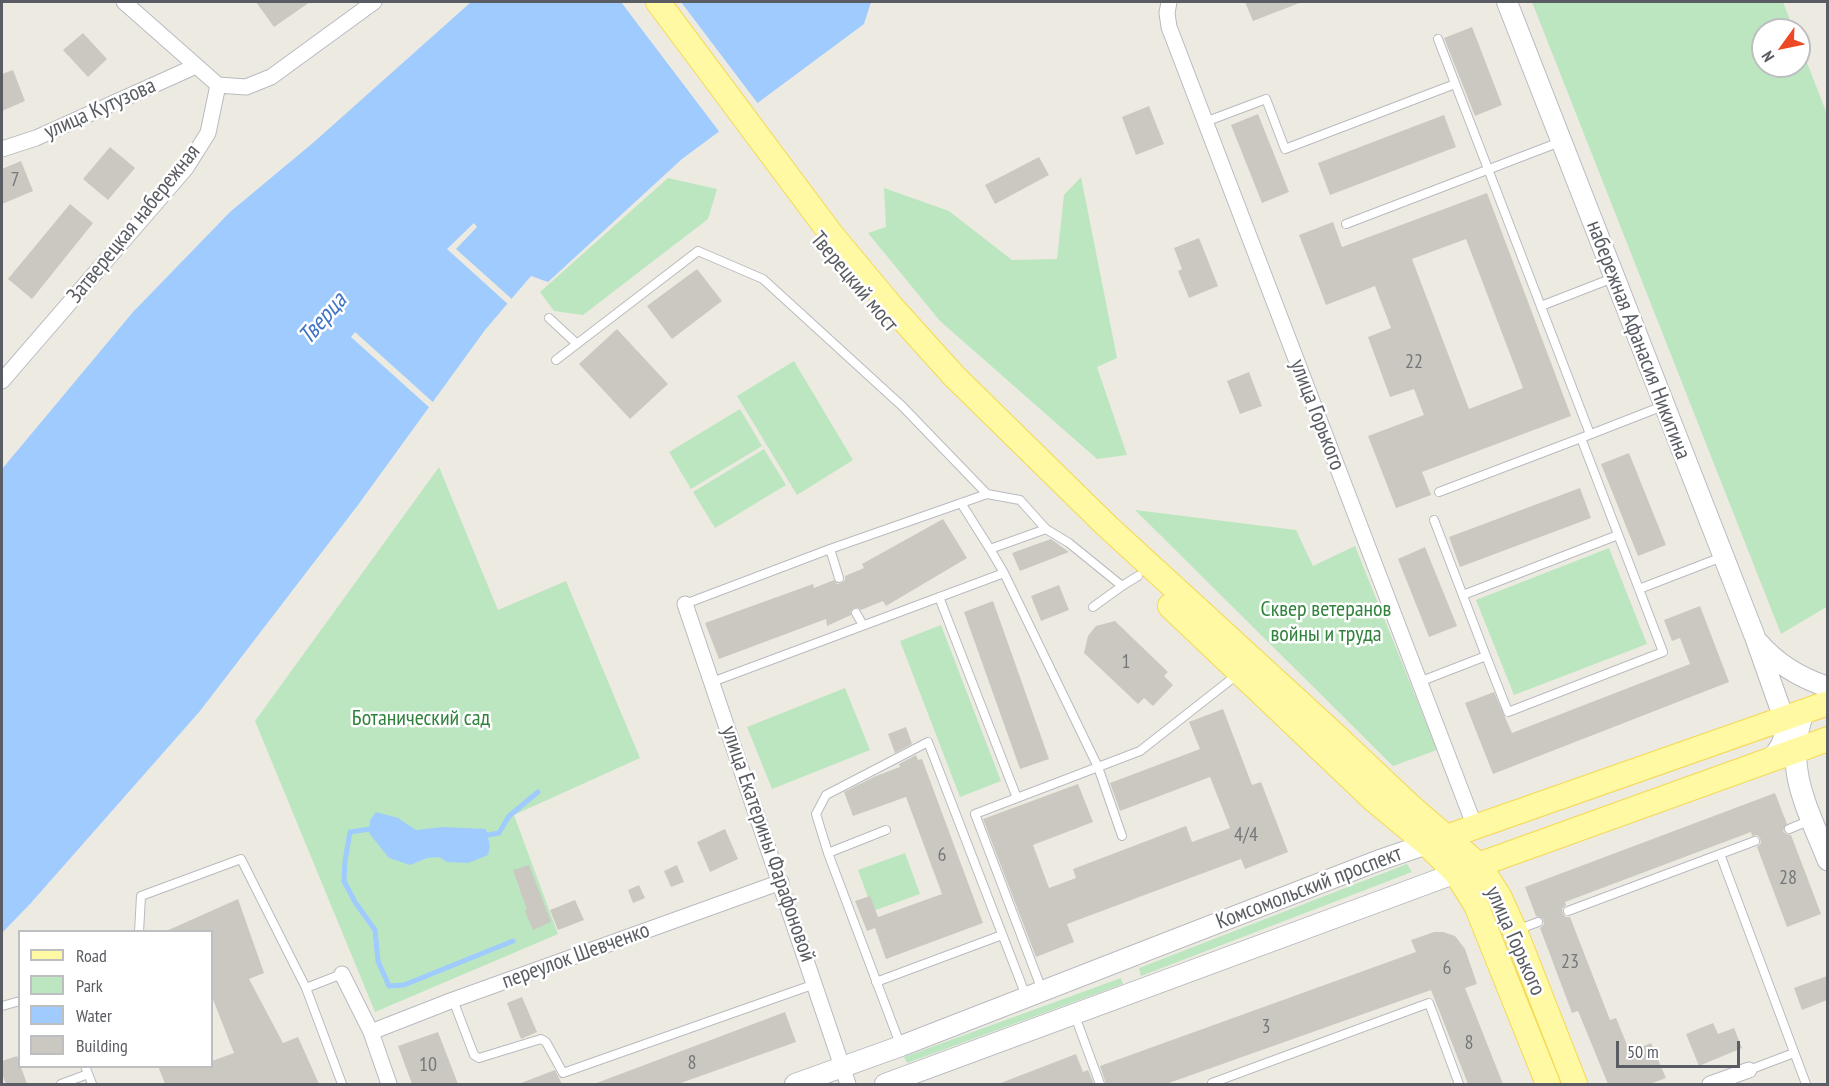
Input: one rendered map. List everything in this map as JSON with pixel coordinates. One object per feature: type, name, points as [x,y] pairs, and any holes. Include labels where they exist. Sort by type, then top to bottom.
[{"type":"main road","name":"Тверецкий мост","points":[[640,2],[812,232],[873,307],[953,395],[1102,532]]},
{"type":"main road","name":"Тверецкий мост","points":[[658,2],[808,204],[885,299],[1102,532]]},
{"type":"main road","name":"улица Горького","points":[[1102,532],[1130,581],[1240,672],[1380,805],[1479,865],[1499,896],[1515,931],[1575,1084]]},
{"type":"main road","name":"улица Горького","points":[[1102,532],[1436,841],[1476,905],[1548,1084]]},
{"type":"main road","name":"Комсомольский проспект","points":[[1436,841],[1827,703]]},
{"type":"main road","points":[[1794,715],[1798,730],[1797,777],[1827,860]]},
{"type":"main road","name":"Комсомольский проспект","points":[[1456,873],[1827,739]]},
{"type":"street","points":[[124,2],[218,85],[246,87],[271,77],[374,2]]},
{"type":"street","name":"улица Горького","points":[[1169,2],[1167,13],[1169,27],[1475,827]]},
{"type":"street","name":"набережная Афанасия Никитина","points":[[1506,2],[1755,638],[1768,679],[1794,715]]},
{"type":"street","name":"улица Кутузова","points":[[2,148],[36,138],[196,66]]},
{"type":"street","name":"Затверецкая набережная","points":[[2,381],[186,168],[208,133],[218,85]]},
{"type":"street","name":"улица Екатерины Фарафоновой","points":[[686,604],[845,1076]]},
{"type":"street","points":[[1755,638],[1784,666],[1827,687]]},
{"type":"street","points":[[1750,730],[1760,718],[1766,704],[1768,679]]},
{"type":"street","points":[[1770,759],[1784,741],[1786,730],[1794,715]]},
{"type":"street","name":"Комсомольский проспект","points":[[795,1084],[845,1076],[901,1046],[1436,841]]},
{"type":"street","name":"Комсомольский проспект","points":[[885,1084],[1456,873]]},
{"type":"street","name":"переулок Шевченко","points":[[371,1032],[453,1000],[781,882]]},
{"type":"street","points":[[1126,959],[1138,991]]},
{"type":"street","points":[[342,974],[371,1032],[389,1084]]},
{"type":"street","points":[[1710,1084],[1749,1070]]},
{"type":"lane","points":[[1438,39],[1590,434]]},
{"type":"lane","points":[[1205,122],[1266,99],[1285,149],[1455,84]]},
{"type":"lane","points":[[1346,224],[1561,141]]},
{"type":"lane","points":[[556,360],[699,251],[763,279],[902,406],[987,494]]},
{"type":"lane","points":[[1541,306],[1613,278]]},
{"type":"lane","points":[[549,318],[577,344]]},
{"type":"lane","points":[[1439,492],[1664,406]]},
{"type":"lane","points":[[1434,520],[1508,712],[1663,652],[1581,438]]},
{"type":"lane","points":[[686,604],[830,549],[987,494],[1020,500],[1046,530],[1130,581],[1093,608]]},
{"type":"lane","points":[[961,503],[1004,573],[1098,767],[1122,836]]},
{"type":"lane","points":[[990,549],[1046,530]]},
{"type":"lane","points":[[1463,595],[1618,535]]},
{"type":"lane","points":[[830,549],[840,578]]},
{"type":"lane","points":[[1639,590],[1722,557]]},
{"type":"lane","points":[[712,682],[1004,573]]},
{"type":"lane","points":[[939,597],[1017,798]]},
{"type":"lane","points":[[856,613],[863,625]]},
{"type":"lane","points":[[1419,682],[1486,656]]},
{"type":"lane","points":[[1034,994],[975,814],[1140,752],[1240,672]]},
{"type":"lane","points":[[901,1046],[828,853],[816,814],[826,795],[928,742],[1002,935],[1034,994]]},
{"type":"lane","points":[[1788,829],[1812,820]]},
{"type":"lane","points":[[828,853],[886,830]]},
{"type":"lane","points":[[1568,911],[1755,841]]},
{"type":"lane","points":[[1720,854],[1806,1084]]},
{"type":"lane","points":[[139,930],[141,896],[241,859],[306,988],[342,1084]]},
{"type":"lane","points":[[1515,931],[1538,922]]},
{"type":"lane","points":[[876,982],[1002,935]]},
{"type":"lane","points":[[306,988],[342,974]]},
{"type":"lane","points":[[453,1000],[474,1055],[479,1058],[542,1039],[546,1042],[563,1073],[815,984]]},
{"type":"lane","points":[[2,1006],[18,1002]]},
{"type":"lane","points":[[1211,1084],[1429,1003],[1459,1084]]},
{"type":"lane","points":[[1074,1014],[1101,1084]]},
{"type":"lane","points":[[1749,1070],[1794,1053]]},
{"type":"lane","points":[[61,1084],[87,1070],[92,1084]]},
{"type":"green space","points":[[1532,2],[1783,2],[1789,18],[1751,18],[1751,78],[1811,78],[1811,73],[1827,114],[1828,606],[1781,634]]},
{"type":"green space","points":[[1081,177],[1117,358],[1097,367],[1127,455],[1097,459],[940,321],[868,233],[886,227],[884,188],[949,211],[1012,260],[1057,259],[1064,195]]},
{"type":"green space","points":[[668,178],[717,189],[708,219],[583,315],[554,311],[540,292]]},
{"type":"green space","points":[[794,361],[853,460],[797,495],[737,396]]},
{"type":"green space","points":[[740,409],[762,446],[691,489],[669,452]]},
{"type":"green space","points":[[764,449],[786,485],[715,528],[693,492]]},
{"type":"green space","name":"Ботанический сад","points":[[439,467],[498,610],[566,581],[640,758],[514,815],[558,934],[375,1012],[255,721]]},
{"type":"green space","name":"Сквер ветеранов войны и труда","points":[[1135,510],[1296,530],[1313,566],[1355,546],[1437,750],[1393,766]]},
{"type":"green space","points":[[1609,548],[1647,644],[1514,695],[1476,600]]},
{"type":"green space","points":[[941,625],[1001,781],[960,797],[900,641]]},
{"type":"green space","points":[[845,688],[870,750],[772,789],[747,727]]},
{"type":"green space","points":[[905,853],[920,894],[873,911],[858,870]]},
{"type":"green space","points":[[1407,864],[1412,872],[1141,976],[1139,968]]},
{"type":"green space","points":[[1121,978],[1123,984],[907,1063],[904,1057]]},
{"type":"water","name":"Тверца","points":[[471,2],[871,2],[864,24],[682,159],[548,282],[531,276],[485,330],[358,505],[200,711],[2,933],[2,469],[133,312],[230,212],[314,142]]},
{"type":"water","points":[[376,812],[398,818],[416,830],[443,827],[486,829],[490,846],[488,855],[468,863],[447,862],[439,857],[427,858],[410,865],[389,858],[369,833],[370,820]]},
{"type":"pier","points":[[621,2],[681,2],[759,105],[721,134]]},
{"type":"pier","points":[[474,223],[477,227],[456,249],[514,301],[510,306],[447,249]]},
{"type":"pier","points":[[355,332],[435,404],[431,409],[351,337]]},
{"type":"building","points":[[256,2],[310,2],[274,27]]},
{"type":"building","points":[[1245,2],[1302,2],[1253,21]]},
{"type":"building","points":[[1472,27],[1502,105],[1475,116],[1444,38]]},
{"type":"building","points":[[83,33],[107,59],[88,77],[63,50]]},
{"type":"building","points":[[13,70],[25,101],[2,111],[2,74]]},
{"type":"building","points":[[1149,106],[1164,144],[1136,155],[1122,117]]},
{"type":"building","points":[[1258,114],[1289,192],[1262,203],[1231,125]]},
{"type":"building","points":[[1444,115],[1456,147],[1330,195],[1318,163]]},
{"type":"building","points":[[110,147],[135,168],[108,200],[83,179]]},
{"type":"building","points":[[1039,157],[1049,175],[995,204],[985,185]]},
{"type":"building","points":[[21,161],[33,191],[2,204],[2,169]]},
{"type":"building","points":[[1487,193],[1571,416],[1422,472],[1431,495],[1396,508],[1368,436],[1424,415],[1414,389],[1390,397],[1368,337],[1391,328],[1375,286],[1326,305],[1299,235],[1333,222],[1342,247]],"holes":[[[1466,239],[1523,388],[1469,409],[1412,259]]]},
{"type":"building","points":[[70,204],[93,223],[32,299],[8,279]]},
{"type":"building","points":[[1199,238],[1218,286],[1189,298],[1178,271],[1182,269],[1174,248]]},
{"type":"building","points":[[697,269],[722,301],[672,339],[647,306]]},
{"type":"building","points":[[617,329],[668,384],[630,419],[579,364]]},
{"type":"building","points":[[1249,372],[1262,406],[1240,414],[1227,381]]},
{"type":"building","points":[[1629,453],[1666,545],[1638,556],[1601,464]]},
{"type":"building","points":[[1580,488],[1591,518],[1460,567],[1449,537]]},
{"type":"building","points":[[943,519],[967,558],[886,606],[883,601],[861,610],[854,608],[851,615],[827,626],[826,619],[719,659],[705,623],[813,584],[814,588],[834,580],[837,584],[841,583],[845,580],[845,576],[864,568],[862,564]]},
{"type":"building","points":[[1051,539],[1069,552],[1020,571],[1012,553]]},
{"type":"building","points":[[1425,547],[1457,626],[1429,637],[1398,559]]},
{"type":"building","points":[[1059,585],[1069,610],[1041,621],[1031,596]]},
{"type":"building","points":[[993,601],[1049,759],[1020,769],[964,612]]},
{"type":"building","points":[[1700,606],[1729,682],[1493,774],[1465,703],[1494,692],[1512,733],[1690,664],[1680,638],[1672,641],[1664,620]]},
{"type":"building","points":[[1115,621],[1168,672],[1164,676],[1173,685],[1153,706],[1144,698],[1138,704],[1084,653],[1088,636],[1096,626]]},
{"type":"building","points":[[1223,709],[1252,785],[1261,782],[1288,852],[1245,869],[1241,859],[1067,924],[1074,942],[1036,957],[983,819],[1078,784],[1093,822],[1033,845],[1049,888],[1076,878],[1073,869],[1186,826],[1192,842],[1230,828],[1210,777],[1120,811],[1110,783],[1200,749],[1189,722]]},
{"type":"building","points":[[906,727],[912,744],[895,753],[888,734]]},
{"type":"building","points":[[916,755],[918,760],[922,759],[983,923],[886,959],[875,928],[867,931],[855,901],[870,896],[878,917],[942,894],[906,797],[853,816],[844,792],[900,767],[899,764]]},
{"type":"building","points":[[1775,793],[1787,824],[1783,831],[1791,835],[1821,914],[1787,927],[1757,847],[1761,843],[1760,838],[1757,835],[1752,836],[1751,832],[1565,902],[1566,905],[1562,909],[1563,914],[1570,917],[1610,1020],[1616,1018],[1630,1052],[1651,1043],[1666,1078],[1650,1084],[1608,1084],[1578,1011],[1572,1013],[1540,928],[1544,924],[1543,919],[1536,916],[1525,887]]},
{"type":"building","points":[[725,829],[738,859],[710,872],[697,842]]},
{"type":"building","points":[[529,865],[551,922],[533,930],[513,870]]},
{"type":"building","points":[[677,865],[684,882],[671,887],[664,871]]},
{"type":"building","points":[[639,885],[645,898],[633,903],[628,890]]},
{"type":"building","points":[[238,899],[264,973],[249,979],[283,1043],[298,1037],[319,1084],[165,1084],[159,1068],[213,1068],[213,1061],[234,1053],[213,1000],[213,930],[168,930]]},
{"type":"building","points":[[575,900],[584,920],[558,930],[550,910]]},
{"type":"building","points":[[1434,932],[1455,936],[1465,949],[1477,984],[1465,988],[1503,1084],[1468,1084],[1431,990],[1166,1084],[1106,1084],[1100,1066],[1416,952],[1411,940]]},
{"type":"building","points":[[1827,976],[1827,1000],[1802,1010],[1794,988]]},
{"type":"building","points":[[522,997],[537,1032],[521,1039],[507,1003]]},
{"type":"building","points":[[785,1012],[796,1042],[678,1084],[594,1084]]},
{"type":"building","points":[[1713,1023],[1718,1034],[1734,1028],[1742,1048],[1699,1066],[1686,1034]]},
{"type":"building","points":[[438,1032],[458,1084],[412,1084],[398,1046]]},
{"type":"building","points":[[1076,1054],[1083,1072],[1088,1070],[1094,1084],[998,1084]]},
{"type":"building","points":[[17,1056],[18,1068],[21,1068],[27,1084],[6,1084],[2,1074],[2,1061]]},
{"type":"building","points":[[555,1070],[562,1084],[521,1084],[521,1083]]},
{"type":"waterway","points":[[488,835],[499,833],[509,816],[538,792]]},
{"type":"waterway","points":[[370,829],[350,832],[344,881],[355,902],[375,930],[378,961],[389,986],[404,985],[513,941]]}]
